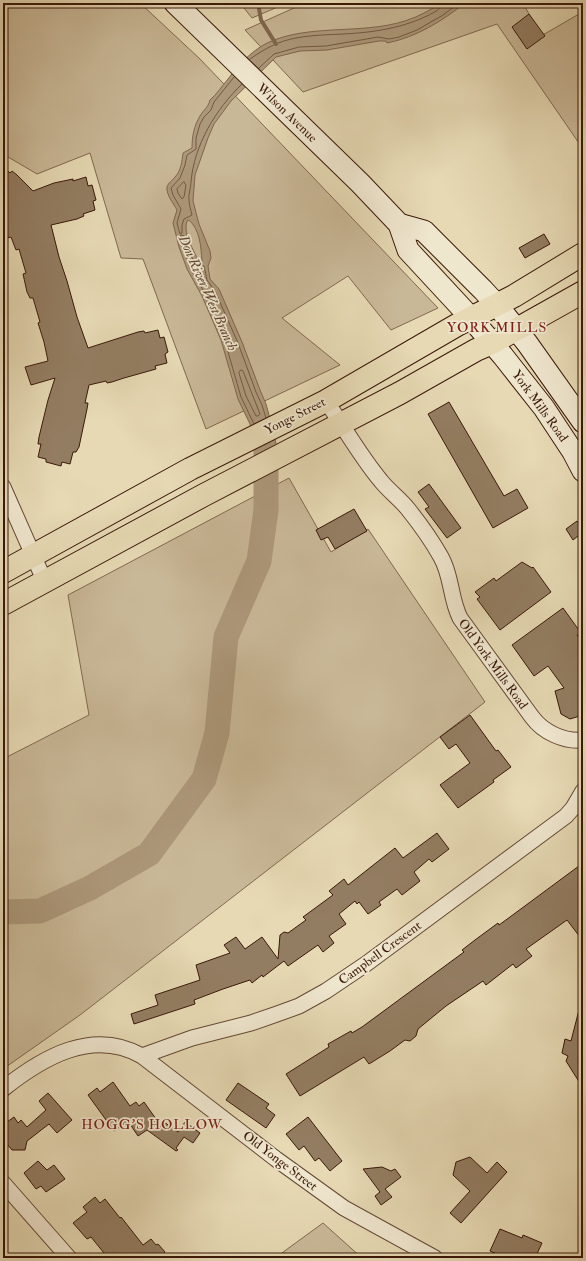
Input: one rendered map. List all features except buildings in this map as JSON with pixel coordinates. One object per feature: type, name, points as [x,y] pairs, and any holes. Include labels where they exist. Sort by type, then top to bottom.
[{"type":"main road","name":"Wilson Avenue","points":[[174,3],[360,183],[399,224],[408,250],[492,343]]},
{"type":"main road","points":[[399,224],[424,231],[497,304],[517,330]]},
{"type":"main road","name":"Yonge Street","points":[[3,572],[190,469],[326,401],[583,254]]},
{"type":"main road","points":[[3,604],[204,495],[400,393],[455,361],[517,330],[535,318],[583,292]]},
{"type":"main road","name":"York Mills Road","points":[[517,330],[583,422]]},
{"type":"main road","name":"York Mills Road","points":[[492,343],[544,408],[573,452],[583,471]]},
{"type":"street","name":"Old York Mills Road","points":[[326,401],[361,455],[381,481],[409,510],[436,549],[448,571],[452,597],[460,618],[532,717],[540,726],[559,736],[572,740],[583,740]]},
{"type":"street","points":[[3,487],[45,582]]},
{"type":"street","name":"Campbell Crescent","points":[[142,1056],[192,1038],[271,1017],[299,1006],[326,992],[566,816],[573,808],[583,791]]},
{"type":"street","name":"Old Yonge Street","points":[[3,1089],[38,1065],[64,1052],[81,1046],[104,1044],[120,1046],[142,1056],[276,1159],[344,1208],[435,1258]]},
{"type":"street","points":[[3,1183],[69,1258]]},
{"type":"shaded area","points":[[3,3],[140,3],[200,59],[438,308],[391,330],[348,276],[282,318],[340,365],[206,429],[143,259],[121,258],[90,153],[37,174],[3,154]]},
{"type":"shaded area","points":[[240,3],[287,3],[252,18]]},
{"type":"shaded area","points":[[305,3],[523,3],[541,36],[579,14],[583,20],[583,149],[497,24],[303,92],[245,30]]},
{"type":"shaded area","points":[[289,478],[331,552],[368,529],[485,702],[80,1015],[3,1069],[3,759],[89,715],[68,595]]},
{"type":"shaded area","points":[[323,1223],[362,1258],[275,1258]]},
{"type":"water","points":[[439,3],[465,3],[429,28],[409,37],[387,43],[386,41],[379,41],[327,50],[300,51],[276,57],[231,101],[214,124],[208,138],[195,175],[193,201],[199,224],[210,251],[211,258],[208,266],[210,279],[219,289],[242,342],[266,404],[273,430],[278,453],[266,487],[256,461],[250,424],[238,399],[221,340],[202,296],[187,269],[179,247],[173,223],[177,210],[169,196],[167,190],[168,184],[179,172],[183,153],[192,148],[196,124],[210,100],[243,61],[254,51],[274,40],[292,35],[311,32],[369,28],[406,21],[434,8]],"holes":[[[189,220],[193,224],[198,234],[202,261],[197,258],[187,235],[187,221]]]},
{"type":"waterway","points":[[258,3],[261,20],[276,44]]},
{"type":"waterway","name":"Don River West Branch","points":[[3,912],[40,911],[90,888],[149,854],[204,779],[217,733],[226,637],[259,561],[266,510],[266,452]]},
{"type":"district","name":"YORK MILLS","points":[[497,327]]},
{"type":"district","name":"HOGG'S HOLLOW","points":[[152,1124]]}]
